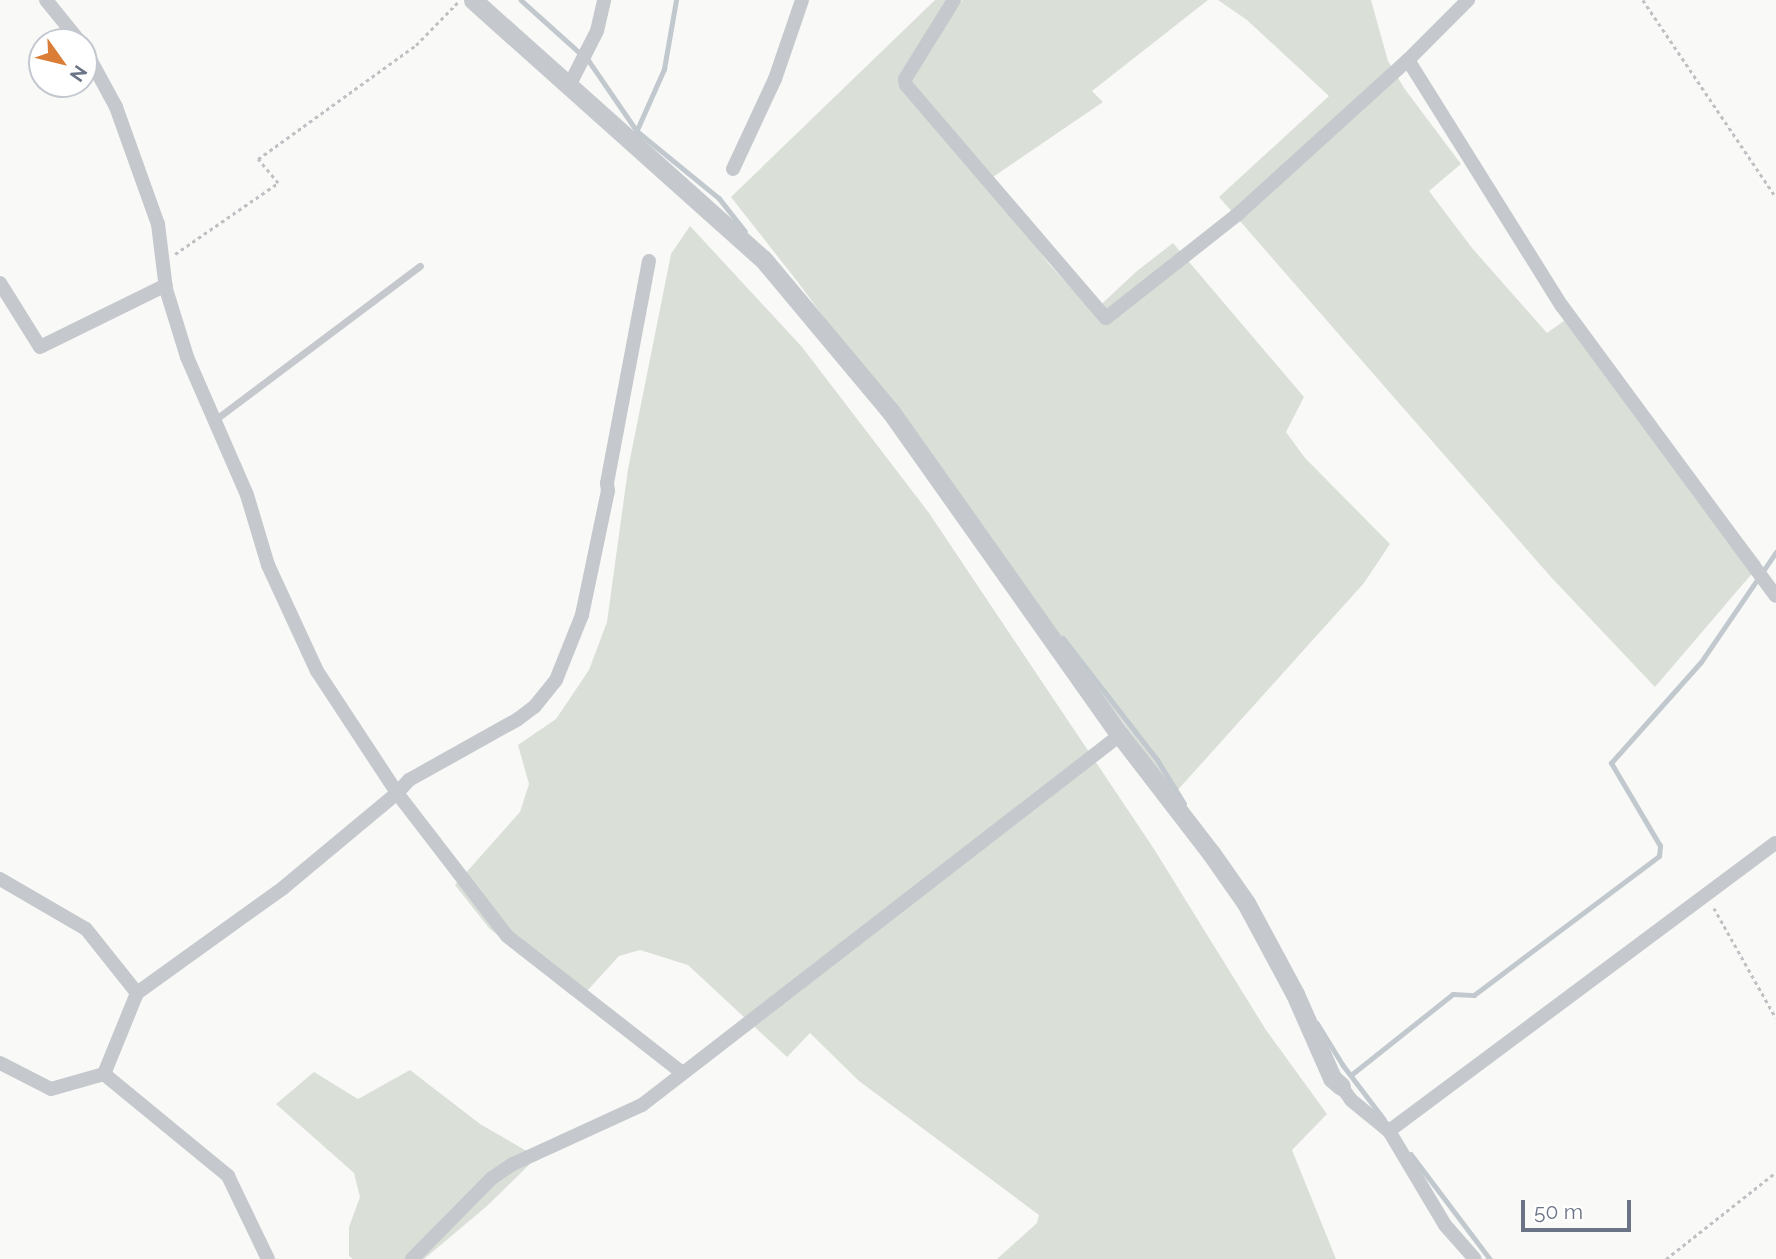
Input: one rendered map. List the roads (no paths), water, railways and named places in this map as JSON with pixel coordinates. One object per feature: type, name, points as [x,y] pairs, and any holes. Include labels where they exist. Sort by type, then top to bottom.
[{"type":"street","points":[[46,0],[69,28]]},
{"type":"street","points":[[473,0],[763,258],[891,412],[1120,735],[1246,903],[1295,995],[1332,1078],[1351,1100],[1389,1131],[1445,1224],[1475,1259]]},
{"type":"street","points":[[570,84],[597,31],[604,0]]},
{"type":"street","points":[[733,169],[775,79],[802,0]]},
{"type":"street","points":[[954,0],[905,79],[906,85],[1106,318],[1238,214],[1408,60],[1468,0]]},
{"type":"street","points":[[1408,60],[1562,306],[1776,596]]},
{"type":"street","points":[[98,74],[116,107],[158,224],[166,285],[187,357],[247,495],[268,565],[317,671],[397,793],[507,936],[681,1072]]},
{"type":"street","points":[[104,1074],[137,993],[283,888],[409,780],[518,719],[535,706],[556,680],[582,615],[608,491],[607,483],[649,261]]},
{"type":"street","points":[[0,283],[40,347],[166,285]]},
{"type":"street","points":[[412,1259],[453,1213],[492,1178],[513,1164],[642,1105],[681,1072],[1120,735]]},
{"type":"street","points":[[1389,1131],[1776,843]]},
{"type":"street","points":[[0,879],[86,929],[137,993]]},
{"type":"street","points":[[0,1063],[51,1089],[104,1074]]},
{"type":"street","points":[[104,1074],[228,1176],[268,1259]]},
{"type":"lane","points":[[216,419],[420,267]]},
{"type":"waterway","points":[[521,0],[589,61],[637,131],[719,198],[745,231]]},
{"type":"waterway","points":[[637,130],[664,69],[676,0]]},
{"type":"waterway","points":[[1351,1075],[1453,994],[1474,995],[1659,856],[1660,846],[1611,763],[1701,662],[1776,552]]},
{"type":"waterway","points":[[1063,638],[1157,759],[1184,803]]},
{"type":"waterway","points":[[1317,1023],[1343,1065],[1384,1119]]},
{"type":"waterway","points":[[1411,1154],[1490,1259]]}]
